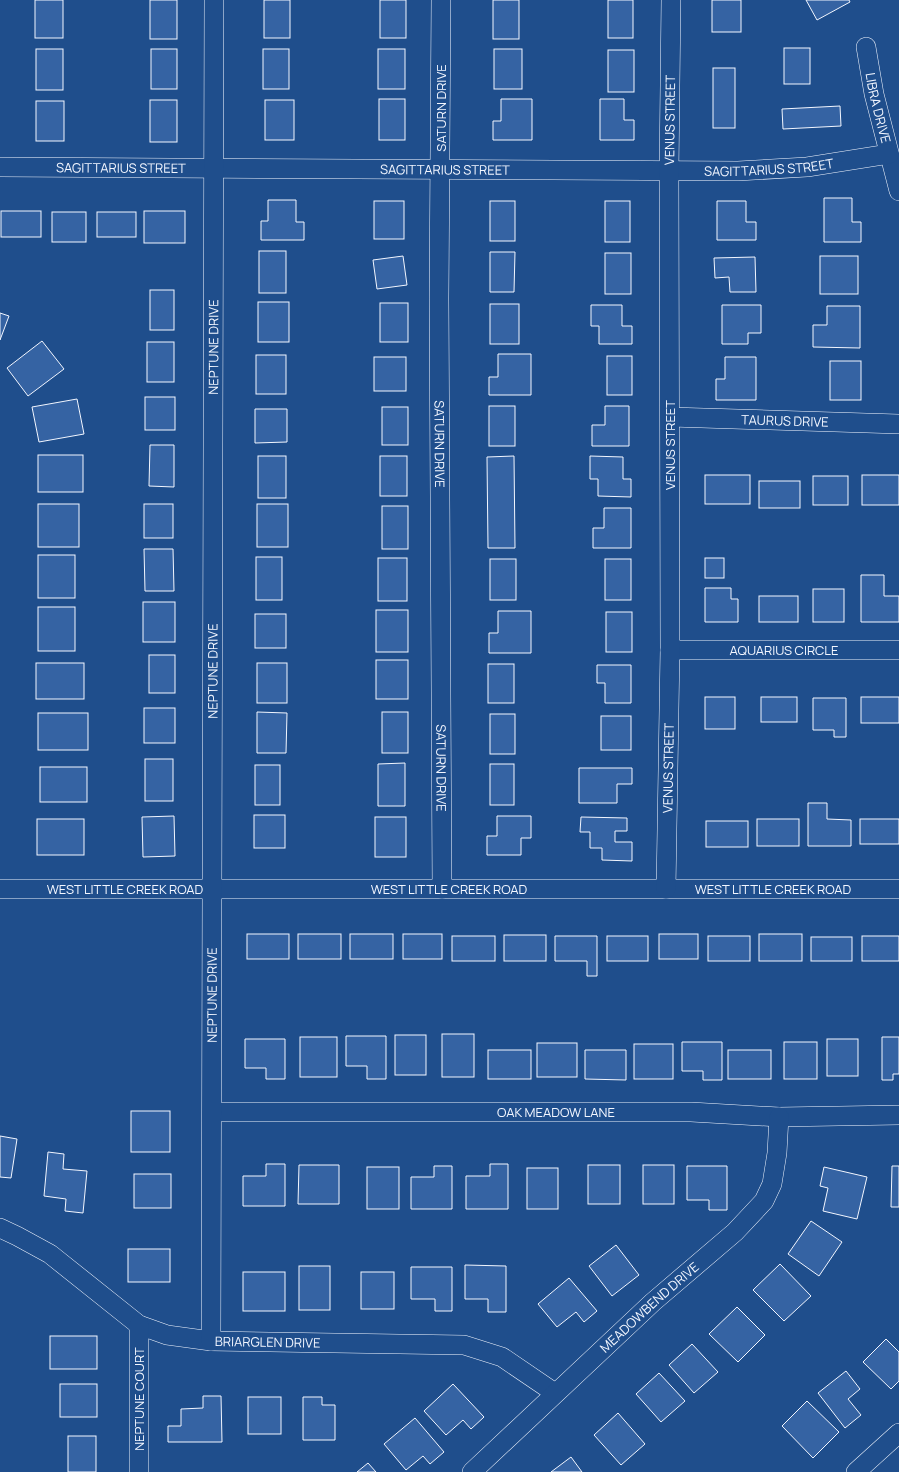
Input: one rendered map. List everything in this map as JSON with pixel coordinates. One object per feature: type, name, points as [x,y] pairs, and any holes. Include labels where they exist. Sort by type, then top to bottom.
[{"type":"street","name":"NEPTUNE DRIVE","points":[[211,1341],[214,0]]},
{"type":"street","name":"SATURN DRIVE","points":[[441,0],[439,299],[442,889]]},
{"type":"street","name":"VENUS STREET","points":[[666,889],[670,650],[669,171],[671,0]]},
{"type":"street","name":"LIBRA DRIVE","points":[[866,47],[874,94],[899,191]]},
{"type":"street","name":"SAGITTARIUS STREET","points":[[0,167],[738,171],[807,167],[889,154]]},
{"type":"street","name":"TAURUS DRIVE","points":[[670,417],[899,424]]},
{"type":"street","name":"AQUARIUS CIRCLE","points":[[670,650],[899,650]]},
{"type":"street","name":"WEST LITTLE CREEK ROAD","points":[[0,889],[899,889]]},
{"type":"street","name":"OAK MEADOW LANE","points":[[212,1112],[691,1112],[778,1118],[899,1115]]},
{"type":"street","name":"MEADOWBEND DRIVE","points":[[472,1472],[653,1302],[735,1232],[764,1200],[772,1184],[777,1153],[778,1118]]},
{"type":"street","name":"BRIARGLEN DRIVE","points":[[0,1228],[50,1254],[139,1325],[167,1335],[211,1341],[464,1345],[502,1357],[555,1393]]},
{"type":"street","name":"NEPTUNE COURT","points":[[139,1325],[139,1472]]},
{"type":"street","points":[[856,1472],[899,1433]]},
{"type":"building","points":[[35,0],[63,0],[63,38],[35,38]]},
{"type":"building","points":[[150,0],[177,0],[177,39],[150,39]]},
{"type":"building","points":[[264,0],[290,0],[290,38],[264,38]]},
{"type":"building","points":[[380,0],[406,0],[406,38],[380,38]]},
{"type":"building","points":[[493,0],[519,0],[519,39],[493,39]]},
{"type":"building","points":[[608,0],[633,0],[633,38],[608,38]]},
{"type":"building","points":[[712,0],[741,0],[741,32],[712,32]]},
{"type":"building","points":[[806,0],[849,0],[850,2],[817,20]]},
{"type":"building","points":[[784,48],[810,48],[810,84],[784,84]]},
{"type":"building","points":[[36,49],[63,49],[63,90],[36,90]]},
{"type":"building","points":[[151,49],[177,49],[177,89],[151,89]]},
{"type":"building","points":[[263,49],[289,49],[289,89],[263,89]]},
{"type":"building","points":[[378,49],[405,49],[405,89],[378,89]]},
{"type":"building","points":[[494,49],[522,49],[522,89],[494,89]]},
{"type":"building","points":[[608,50],[634,50],[634,92],[608,92]]},
{"type":"building","points":[[713,68],[735,68],[735,128],[713,128]]},
{"type":"building","points":[[379,99],[405,99],[405,140],[379,140]]},
{"type":"building","points":[[501,99],[532,99],[532,140],[493,140],[493,121],[501,121]]},
{"type":"building","points":[[600,99],[624,99],[624,120],[634,120],[634,140],[600,140]]},
{"type":"building","points":[[150,100],[177,100],[177,142],[150,142]]},
{"type":"building","points":[[265,100],[294,100],[294,140],[265,140]]},
{"type":"building","points":[[36,101],[64,101],[64,141],[36,141]]},
{"type":"building","points":[[840,106],[841,126],[783,129],[782,109]]},
{"type":"building","points":[[824,198],[852,198],[852,222],[861,222],[861,242],[824,242]]},
{"type":"building","points":[[268,200],[296,200],[296,222],[304,222],[304,240],[261,240],[261,221],[268,221]]},
{"type":"building","points":[[374,201],[404,201],[404,239],[374,239]]},
{"type":"building","points":[[490,201],[515,201],[515,241],[490,241]]},
{"type":"building","points":[[605,201],[630,201],[630,242],[605,242]]},
{"type":"building","points":[[717,201],[746,201],[746,222],[756,222],[756,240],[717,240]]},
{"type":"building","points":[[1,211],[41,211],[41,237],[1,237]]},
{"type":"building","points":[[144,211],[185,211],[185,243],[144,243]]},
{"type":"building","points":[[52,212],[86,212],[86,242],[52,242]]},
{"type":"building","points":[[97,212],[136,212],[136,237],[97,237]]},
{"type":"building","points":[[259,251],[286,251],[286,293],[259,293]]},
{"type":"building","points":[[490,252],[515,252],[514,292],[490,292]]},
{"type":"building","points":[[605,253],[631,253],[631,294],[605,294]]},
{"type":"building","points":[[403,256],[407,285],[377,289],[373,260]]},
{"type":"building","points":[[820,256],[858,256],[858,294],[820,294]]},
{"type":"building","points":[[755,257],[756,292],[730,292],[729,277],[715,278],[714,258]]},
{"type":"building","points":[[150,290],[174,290],[174,330],[150,330]]},
{"type":"building","points":[[258,302],[289,302],[289,342],[258,342]]},
{"type":"building","points":[[380,303],[408,303],[408,342],[380,342]]},
{"type":"building","points":[[490,304],[519,304],[519,344],[490,344]]},
{"type":"building","points":[[591,305],[622,305],[622,326],[632,326],[632,344],[599,344],[599,326],[591,326]]},
{"type":"building","points":[[722,305],[761,305],[761,333],[748,333],[748,344],[722,344]]},
{"type":"building","points":[[827,306],[860,306],[860,348],[813,347],[813,325],[827,325]]},
{"type":"building","points":[[0,313],[9,316],[0,340]]},
{"type":"building","points":[[42,341],[64,369],[28,396],[7,368]]},
{"type":"building","points":[[147,342],[174,342],[174,382],[147,382]]},
{"type":"building","points":[[498,354],[531,354],[531,395],[489,395],[489,377],[498,377]]},
{"type":"building","points":[[256,355],[286,355],[286,394],[256,394]]},
{"type":"building","points":[[607,356],[632,356],[632,395],[607,395]]},
{"type":"building","points":[[374,357],[406,357],[406,391],[374,391]]},
{"type":"building","points":[[725,357],[756,357],[756,400],[716,400],[716,379],[725,379]]},
{"type":"building","points":[[830,361],[861,361],[861,400],[830,400]]},
{"type":"building","points":[[145,397],[175,397],[175,430],[145,430]]},
{"type":"building","points":[[77,399],[84,434],[39,442],[32,407]]},
{"type":"building","points":[[489,406],[515,406],[515,446],[489,446]]},
{"type":"building","points":[[605,406],[629,406],[629,446],[592,446],[592,425],[605,425]]},
{"type":"building","points":[[382,407],[408,407],[408,445],[382,445]]},
{"type":"building","points":[[255,409],[287,409],[287,442],[255,443]]},
{"type":"building","points":[[150,445],[174,445],[174,487],[149,486]]},
{"type":"building","points":[[38,455],[83,455],[83,492],[38,492]]},
{"type":"building","points":[[258,456],[286,456],[286,498],[258,498]]},
{"type":"building","points":[[380,456],[407,456],[407,496],[380,496]]},
{"type":"building","points":[[514,456],[515,548],[488,548],[487,457]]},
{"type":"building","points":[[590,456],[623,457],[623,479],[631,479],[631,497],[598,496],[598,479],[590,479]]},
{"type":"building","points":[[705,475],[750,475],[750,504],[705,504]]},
{"type":"building","points":[[862,475],[899,475],[899,505],[862,505]]},
{"type":"building","points":[[813,476],[848,476],[848,505],[813,505]]},
{"type":"building","points":[[759,481],[800,481],[800,508],[759,508]]},
{"type":"building","points":[[38,504],[79,504],[79,547],[38,547]]},
{"type":"building","points":[[144,504],[173,504],[173,538],[144,538]]},
{"type":"building","points":[[257,504],[288,504],[288,547],[257,547]]},
{"type":"building","points":[[382,506],[408,506],[408,549],[382,549]]},
{"type":"building","points":[[604,508],[631,508],[631,548],[593,548],[593,528],[604,528]]},
{"type":"building","points":[[144,549],[173,549],[174,591],[145,591]]},
{"type":"building","points":[[38,555],[75,555],[75,598],[38,598]]},
{"type":"building","points":[[256,557],[282,557],[282,600],[256,600]]},
{"type":"building","points":[[378,558],[407,558],[407,601],[378,601]]},
{"type":"building","points":[[705,558],[724,558],[724,578],[705,578]]},
{"type":"building","points":[[490,559],[516,559],[516,600],[490,600]]},
{"type":"building","points":[[605,559],[631,559],[631,600],[605,600]]},
{"type":"building","points":[[861,575],[884,575],[884,596],[899,596],[899,622],[861,622]]},
{"type":"building","points":[[705,588],[731,588],[731,599],[738,599],[738,622],[705,622]]},
{"type":"building","points":[[813,589],[844,589],[844,622],[813,622]]},
{"type":"building","points":[[759,596],[798,596],[798,622],[759,622]]},
{"type":"building","points":[[143,602],[175,602],[175,642],[143,642]]},
{"type":"building","points":[[38,607],[75,607],[75,651],[38,651]]},
{"type":"building","points":[[376,610],[408,610],[408,652],[376,652]]},
{"type":"building","points":[[498,611],[531,611],[531,653],[489,653],[489,633],[498,633]]},
{"type":"building","points":[[606,612],[632,612],[632,652],[606,652]]},
{"type":"building","points":[[255,614],[286,614],[286,648],[255,648]]},
{"type":"building","points":[[149,655],[175,655],[175,693],[149,693]]},
{"type":"building","points":[[376,660],[408,660],[408,699],[376,699]]},
{"type":"building","points":[[36,663],[84,663],[84,699],[36,699]]},
{"type":"building","points":[[257,663],[287,663],[287,703],[257,703]]},
{"type":"building","points":[[488,664],[514,664],[514,703],[488,703]]},
{"type":"building","points":[[597,665],[631,665],[631,703],[605,703],[605,683],[597,683]]},
{"type":"building","points":[[705,697],[735,697],[735,729],[705,729]]},
{"type":"building","points":[[761,697],[797,697],[797,722],[761,722]]},
{"type":"building","points":[[861,697],[899,697],[899,723],[861,723]]},
{"type":"building","points":[[813,698],[846,698],[846,737],[834,737],[834,730],[813,730]]},
{"type":"building","points":[[144,708],[175,708],[175,743],[144,743]]},
{"type":"building","points":[[257,712],[287,713],[286,753],[257,753]]},
{"type":"building","points":[[382,712],[408,712],[408,753],[382,753]]},
{"type":"building","points":[[38,713],[88,713],[88,750],[38,750]]},
{"type":"building","points":[[490,714],[515,714],[515,754],[490,754]]},
{"type":"building","points":[[601,716],[631,716],[631,750],[601,750]]},
{"type":"building","points":[[145,759],[173,759],[173,801],[145,801]]},
{"type":"building","points":[[405,763],[405,806],[378,806],[378,764]]},
{"type":"building","points":[[490,764],[514,764],[514,805],[490,805]]},
{"type":"building","points":[[255,765],[280,765],[280,805],[255,805]]},
{"type":"building","points":[[40,767],[87,767],[87,802],[40,802]]},
{"type":"building","points":[[579,768],[632,768],[632,784],[617,784],[617,803],[579,803]]},
{"type":"building","points":[[808,803],[827,803],[827,819],[851,820],[851,846],[808,846]]},
{"type":"building","points":[[254,815],[285,815],[285,848],[254,848]]},
{"type":"building","points":[[174,816],[175,856],[143,857],[142,817]]},
{"type":"building","points":[[497,816],[531,816],[531,838],[521,838],[521,855],[487,855],[487,836],[497,836]]},
{"type":"building","points":[[375,817],[406,817],[406,857],[375,857]]},
{"type":"building","points":[[581,817],[627,818],[627,831],[615,831],[615,842],[632,842],[632,861],[602,860],[602,848],[590,848],[590,832],[580,832]]},
{"type":"building","points":[[37,819],[84,819],[84,855],[37,855]]},
{"type":"building","points":[[757,819],[799,819],[799,846],[757,846]]},
{"type":"building","points":[[860,819],[899,819],[899,844],[860,844]]},
{"type":"building","points":[[706,821],[748,821],[748,847],[706,847]]},
{"type":"building","points":[[247,934],[289,934],[289,959],[247,959]]},
{"type":"building","points":[[298,934],[341,934],[341,959],[298,959]]},
{"type":"building","points":[[350,934],[393,934],[393,959],[350,959]]},
{"type":"building","points":[[403,934],[442,934],[442,959],[403,959]]},
{"type":"building","points":[[659,934],[698,934],[698,959],[659,959]]},
{"type":"building","points":[[759,934],[802,934],[802,961],[759,961]]},
{"type":"building","points":[[504,935],[546,935],[546,961],[504,961]]},
{"type":"building","points":[[452,936],[495,936],[495,961],[452,961]]},
{"type":"building","points":[[555,936],[597,936],[597,976],[587,976],[587,961],[555,961]]},
{"type":"building","points":[[607,936],[648,936],[648,961],[607,961]]},
{"type":"building","points":[[708,936],[750,936],[750,961],[708,961]]},
{"type":"building","points":[[862,936],[899,936],[899,961],[862,961]]},
{"type":"building","points":[[811,937],[852,937],[852,961],[811,961]]},
{"type":"building","points":[[442,1034],[474,1034],[474,1077],[442,1077]]},
{"type":"building","points":[[395,1035],[426,1035],[426,1075],[395,1075]]},
{"type":"building","points":[[346,1036],[386,1036],[386,1079],[367,1079],[367,1066],[346,1066]]},
{"type":"building","points":[[300,1037],[337,1037],[337,1077],[300,1077]]},
{"type":"building","points":[[882,1037],[899,1037],[899,1074],[893,1074],[893,1080],[882,1080]]},
{"type":"building","points":[[245,1039],[285,1039],[285,1079],[266,1079],[266,1068],[245,1068]]},
{"type":"building","points":[[827,1039],[858,1039],[858,1076],[827,1076]]},
{"type":"building","points":[[682,1042],[722,1042],[722,1080],[703,1080],[703,1071],[682,1071]]},
{"type":"building","points":[[784,1042],[817,1042],[817,1079],[784,1079]]},
{"type":"building","points":[[537,1043],[577,1043],[577,1077],[537,1077]]},
{"type":"building","points":[[634,1044],[673,1044],[673,1079],[634,1079]]},
{"type":"building","points":[[488,1050],[531,1050],[531,1079],[488,1079]]},
{"type":"building","points":[[585,1050],[626,1050],[626,1080],[585,1079]]},
{"type":"building","points":[[728,1050],[771,1050],[771,1079],[728,1079]]},
{"type":"building","points":[[131,1111],[170,1111],[170,1152],[131,1152]]},
{"type":"building","points":[[0,1136],[17,1139],[11,1178],[0,1177]]},
{"type":"building","points":[[48,1152],[64,1154],[63,1169],[87,1171],[83,1213],[65,1211],[66,1199],[44,1196]]},
{"type":"building","points":[[266,1164],[285,1164],[285,1206],[243,1206],[243,1176],[266,1176]]},
{"type":"building","points":[[490,1164],[508,1164],[508,1209],[466,1209],[466,1176],[490,1176]]},
{"type":"building","points":[[299,1165],[339,1165],[339,1204],[298,1204]]},
{"type":"building","points":[[588,1165],[620,1165],[620,1204],[588,1204]]},
{"type":"building","points":[[643,1165],[674,1165],[674,1204],[643,1204]]},
{"type":"building","points":[[434,1166],[452,1166],[452,1209],[411,1209],[411,1177],[434,1177]]},
{"type":"building","points":[[687,1166],[727,1166],[727,1210],[709,1210],[709,1200],[687,1200]]},
{"type":"building","points":[[892,1166],[899,1166],[899,1207],[891,1207]]},
{"type":"building","points":[[367,1167],[399,1167],[399,1209],[367,1209]]},
{"type":"building","points":[[824,1167],[867,1177],[857,1219],[823,1211],[828,1188],[820,1186]]},
{"type":"building","points":[[527,1168],[558,1168],[558,1209],[527,1209]]},
{"type":"building","points":[[134,1174],[171,1174],[171,1208],[134,1208]]},
{"type":"building","points":[[811,1221],[842,1242],[819,1276],[788,1254]]},
{"type":"building","points":[[616,1245],[639,1275],[612,1296],[589,1266]]},
{"type":"building","points":[[128,1249],[170,1249],[170,1282],[128,1282]]},
{"type":"building","points":[[780,1264],[811,1296],[784,1321],[753,1290]]},
{"type":"building","points":[[465,1265],[506,1266],[506,1312],[488,1312],[488,1299],[465,1299]]},
{"type":"building","points":[[299,1266],[330,1266],[330,1310],[299,1310]]},
{"type":"building","points":[[411,1267],[452,1267],[452,1311],[435,1311],[435,1299],[411,1299]]},
{"type":"building","points":[[243,1272],[285,1272],[285,1311],[243,1311]]},
{"type":"building","points":[[361,1272],[394,1272],[394,1309],[361,1309]]},
{"type":"building","points":[[569,1278],[597,1311],[584,1322],[576,1312],[557,1327],[538,1304]]},
{"type":"building","points":[[737,1307],[765,1335],[738,1362],[709,1334]]},
{"type":"building","points":[[50,1336],[97,1336],[97,1369],[50,1369]]},
{"type":"building","points":[[886,1339],[899,1352],[899,1381],[891,1389],[863,1362]]},
{"type":"building","points":[[692,1344],[718,1372],[694,1393],[669,1365]]},
{"type":"building","points":[[846,1371],[860,1389],[848,1399],[861,1415],[845,1428],[818,1393]]},
{"type":"building","points":[[659,1373],[685,1401],[661,1422],[636,1394]]},
{"type":"building","points":[[60,1384],[97,1384],[97,1417],[60,1417]]},
{"type":"building","points":[[453,1384],[484,1417],[471,1429],[463,1420],[446,1435],[424,1411]]},
{"type":"building","points":[[203,1396],[221,1396],[222,1442],[168,1442],[168,1426],[181,1426],[181,1409],[203,1408]]},
{"type":"building","points":[[248,1397],[281,1397],[281,1434],[248,1434]]},
{"type":"building","points":[[303,1397],[322,1397],[322,1405],[335,1405],[335,1440],[303,1440]]},
{"type":"building","points":[[807,1401],[839,1432],[813,1458],[782,1426]]},
{"type":"building","points":[[618,1413],[645,1444],[621,1465],[594,1435]]},
{"type":"building","points":[[415,1418],[444,1452],[430,1464],[423,1456],[406,1470],[384,1444]]},
{"type":"building","points":[[68,1436],[96,1436],[96,1472],[68,1472]]},
{"type":"building","points":[[571,1457],[582,1472],[551,1472]]},
{"type":"building","points":[[368,1463],[376,1472],[357,1472]]}]
